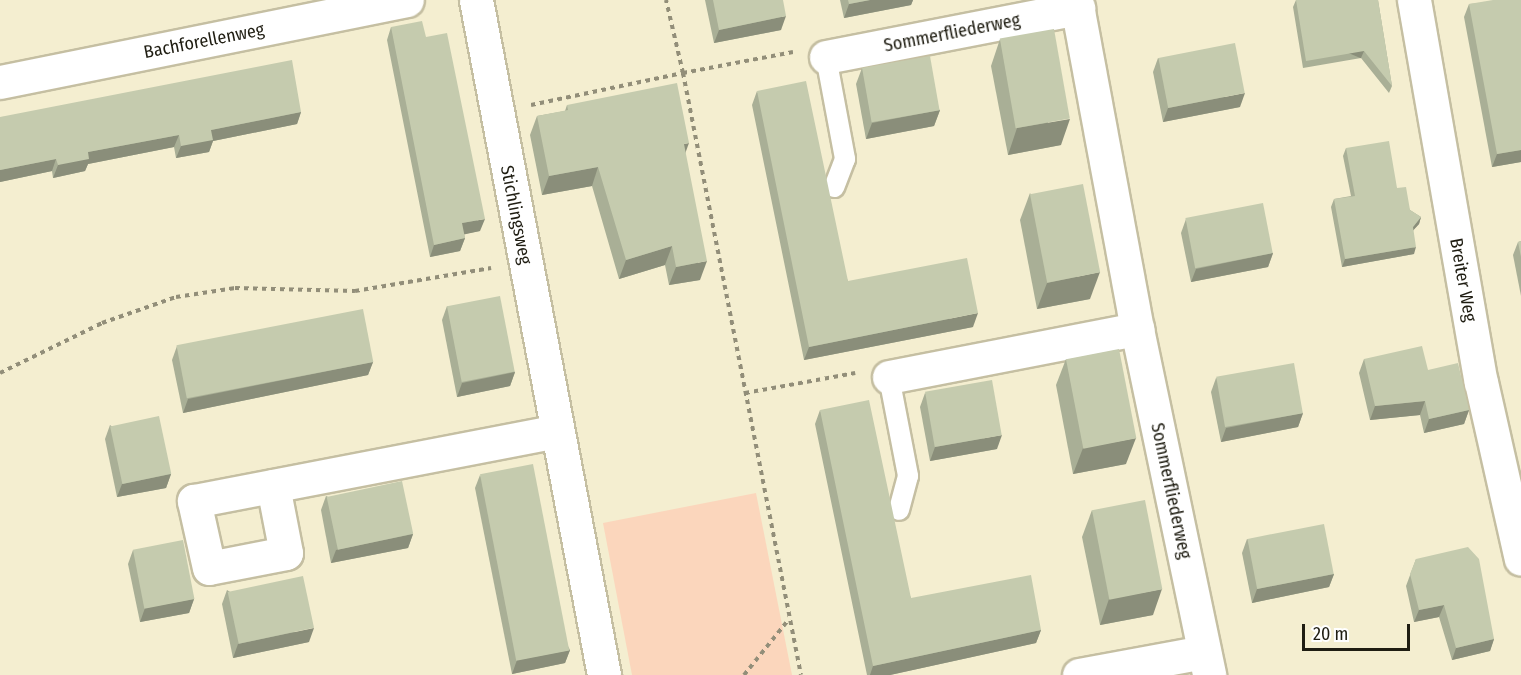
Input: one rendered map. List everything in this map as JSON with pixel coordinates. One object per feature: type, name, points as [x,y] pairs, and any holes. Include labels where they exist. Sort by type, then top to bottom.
[{"type":"street","name":"Bachforellenweg","points":[[0,82],[407,0]]},
{"type":"street","name":"Stichlingsweg","points":[[476,0],[604,675]]},
{"type":"street","name":"Breiter Weg","points":[[1414,0],[1481,382],[1521,559]]},
{"type":"street","name":"Sommerfliederweg","points":[[826,57],[1077,4],[1137,329],[1207,663],[1079,675]]},
{"type":"street","points":[[889,377],[1137,329]]},
{"type":"street","points":[[273,486],[556,431]]},
{"type":"lane","points":[[826,57],[845,159],[834,187]]},
{"type":"lane","points":[[889,377],[908,476],[899,510]]},
{"type":"path","points":[[666,0],[683,73],[801,675]]},
{"type":"path","points":[[497,112],[683,73],[813,49],[826,57]]},
{"type":"path","points":[[0,373],[102,323],[176,297],[235,288],[355,291],[525,261]]},
{"type":"path","points":[[745,393],[878,369],[889,377]]},
{"type":"path","points":[[744,675],[790,619]]},
{"type":"shaded area","points":[[756,493],[792,675],[632,675],[603,523]]},
{"type":"building","points":[[713,0],[783,0],[786,16],[719,30]]},
{"type":"building","points":[[848,0],[870,0],[849,4]]},
{"type":"building","points":[[1296,0],[1378,0],[1392,86],[1364,51],[1306,61]]},
{"type":"building","points":[[1493,0],[1521,0],[1521,150],[1497,154],[1469,4]]},
{"type":"building","points":[[422,21],[426,37],[447,33],[485,219],[462,223],[465,238],[434,245],[391,27]]},
{"type":"building","points":[[1054,29],[1070,119],[1016,128],[1000,39]]},
{"type":"building","points":[[1235,43],[1245,93],[1168,108],[1158,58]]},
{"type":"building","points":[[930,56],[940,110],[872,122],[862,68]]},
{"type":"building","points":[[292,60],[301,112],[211,130],[213,140],[181,146],[179,135],[88,152],[89,159],[58,165],[56,159],[0,170],[0,117]]},
{"type":"building","points":[[806,81],[848,281],[967,258],[978,313],[809,347],[757,91]]},
{"type":"building","points":[[677,83],[689,143],[684,144],[707,261],[676,267],[672,246],[626,260],[598,167],[549,176],[537,116],[568,110],[567,105]]},
{"type":"building","points":[[1389,141],[1397,188],[1406,187],[1410,210],[1421,217],[1413,227],[1416,247],[1345,259],[1334,199],[1355,196],[1346,148]]},
{"type":"building","points":[[1083,184],[1100,272],[1047,283],[1030,194]]},
{"type":"building","points":[[1263,203],[1273,253],[1195,268],[1185,218]]},
{"type":"building","points":[[1521,241],[1521,257],[1518,242]]},
{"type":"building","points":[[500,296],[515,372],[462,382],[447,306]]},
{"type":"building","points":[[363,309],[373,362],[187,398],[176,345]]},
{"type":"building","points":[[1422,346],[1428,370],[1458,363],[1469,410],[1429,419],[1425,401],[1375,406],[1364,359]]},
{"type":"building","points":[[1119,349],[1136,438],[1083,449],[1066,359]]},
{"type":"building","points":[[1294,363],[1303,413],[1225,427],[1216,377]]},
{"type":"building","points":[[992,380],[1002,435],[935,447],[925,392]]},
{"type":"building","points":[[869,400],[911,598],[1031,575],[1041,630],[873,666],[820,410]]},
{"type":"building","points":[[159,416],[171,474],[122,484],[110,426]]},
{"type":"building","points":[[533,464],[569,651],[516,661],[480,474]]},
{"type":"building","points":[[402,481],[413,534],[338,550],[327,497]]},
{"type":"building","points":[[1145,500],[1162,589],[1109,600],[1092,510]]},
{"type":"building","points":[[1324,524],[1334,574],[1257,589],[1247,539]]},
{"type":"building","points":[[183,540],[194,599],[144,609],[133,550]]},
{"type":"building","points":[[1468,547],[1479,559],[1494,639],[1456,648],[1444,605],[1419,610],[1410,574],[1416,559]]},
{"type":"building","points":[[303,576],[314,628],[239,644],[228,592]]}]
